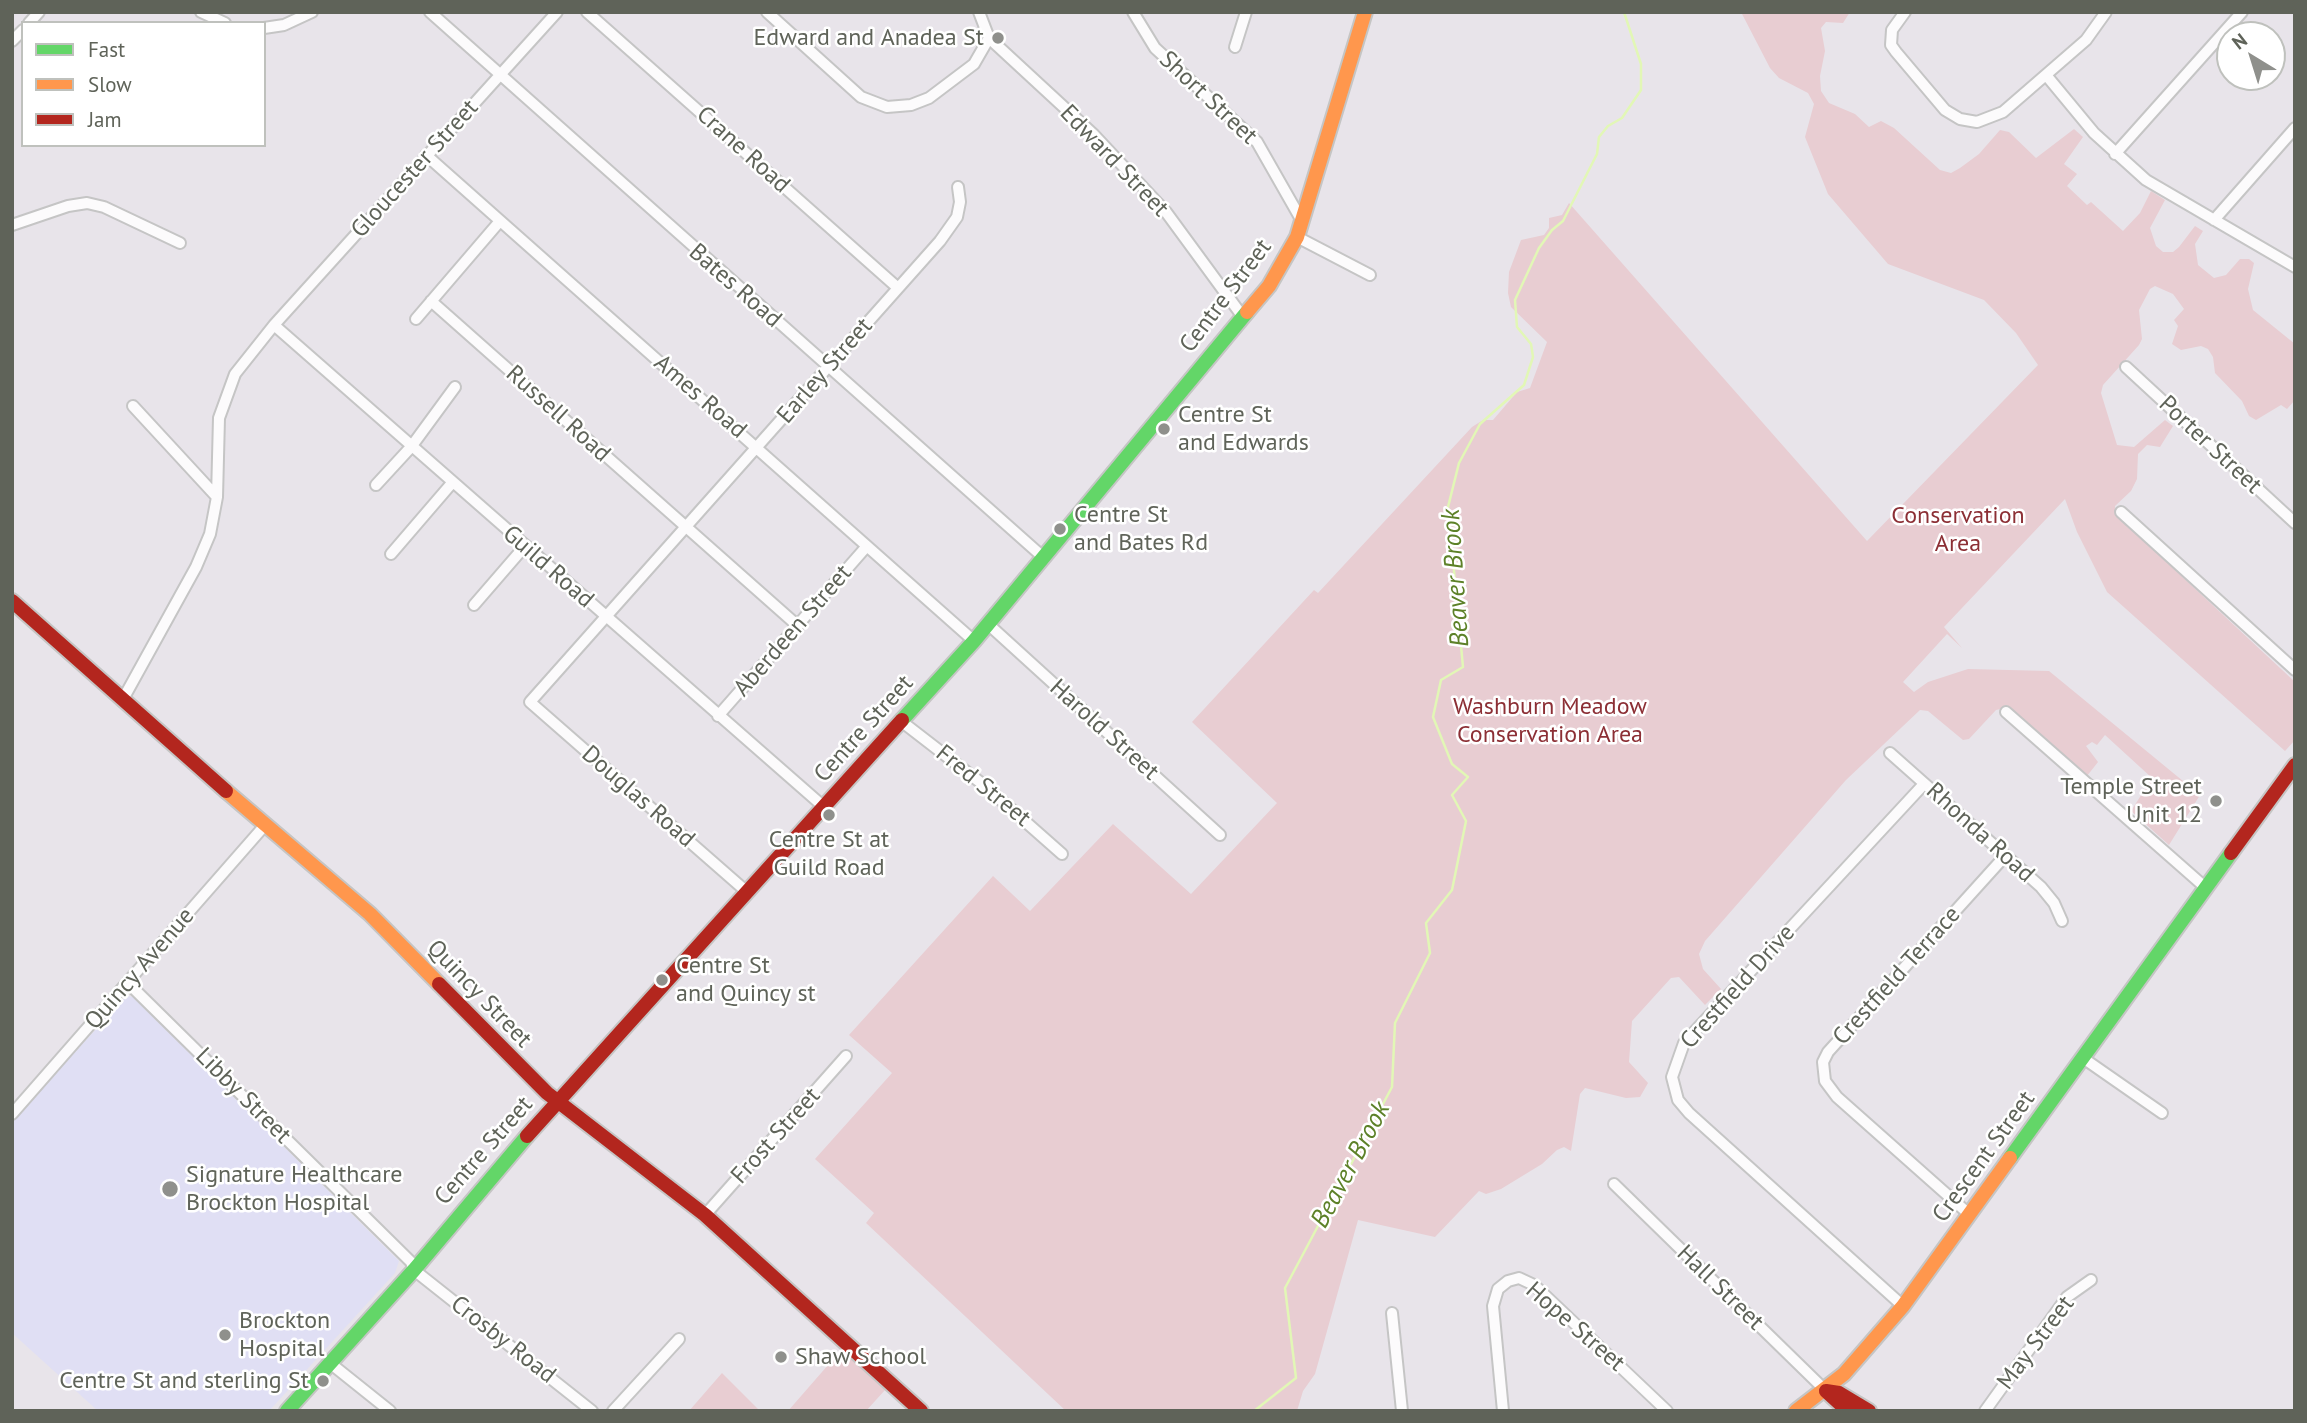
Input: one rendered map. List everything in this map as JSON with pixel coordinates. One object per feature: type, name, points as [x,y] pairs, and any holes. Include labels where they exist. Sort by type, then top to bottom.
[{"type":"main road","name":"Centre Street","points":[[287,1411],[414,1270],[477,1193],[557,1103],[974,641],[1269,286],[1297,237],[1365,12]]},
{"type":"main road","name":"Quincy Street","points":[[12,601],[122,701],[370,914],[517,1067],[557,1103],[705,1215],[921,1411]]},
{"type":"main road","name":"Crescent Street","points":[[1796,1411],[1826,1391],[1859,1359],[1903,1306],[2295,765]]},
{"type":"main road","points":[[1826,1391],[1848,1411]]},
{"type":"main road","points":[[1826,1391],[1839,1393],[1870,1411]]},
{"type":"street","points":[[201,12],[221,21]]},
{"type":"street","points":[[266,28],[284,24],[312,12]]},
{"type":"street","name":"Bates Road","points":[[430,12],[499,77],[1043,557]]},
{"type":"street","name":"Gloucester Street","points":[[122,701],[202,555],[214,523],[222,404],[243,362],[557,12]]},
{"type":"street","name":"Crane Road","points":[[587,12],[898,288]]},
{"type":"street","points":[[766,12],[860,97],[887,107],[911,105],[929,98],[974,64],[989,38]]},
{"type":"street","name":"Edward Street","points":[[979,12],[989,38],[1094,135],[1166,212],[1243,317]]},
{"type":"street","name":"Short Street","points":[[1133,12],[1154,48],[1257,142],[1302,221]]},
{"type":"street","points":[[1235,47],[1246,12]]},
{"type":"street","points":[[1905,12],[1892,30],[1892,45],[1938,103],[1960,119],[1977,122],[1995,117],[2046,75],[2096,30],[2106,12]]},
{"type":"street","points":[[2115,154],[2242,12]]},
{"type":"street","points":[[2046,75],[2085,123],[2115,154],[2155,186],[2295,267]]},
{"type":"street","points":[[2214,220],[2295,128]]},
{"type":"street","name":"Ames Road","points":[[426,155],[974,641]]},
{"type":"street","name":"Earley Street","points":[[530,702],[898,288],[957,217],[960,202],[958,187]]},
{"type":"street","points":[[12,225],[68,206],[87,203],[104,207],[180,243]]},
{"type":"street","points":[[416,319],[500,221]]},
{"type":"street","points":[[1297,237],[1370,275]]},
{"type":"street","name":"Russell Road","points":[[431,302],[798,626]]},
{"type":"street","name":"Guild Road","points":[[274,325],[824,807]]},
{"type":"street","name":"Porter Street","points":[[2126,367],[2295,523]]},
{"type":"street","points":[[376,485],[411,447],[455,387]]},
{"type":"street","points":[[133,406],[217,497]]},
{"type":"street","points":[[391,554],[452,483]]},
{"type":"street","points":[[2121,512],[2295,670]]},
{"type":"street","points":[[474,605],[525,546]]},
{"type":"street","name":"Aberdeen Street","points":[[718,716],[867,546]]},
{"type":"street","name":"Harold Street","points":[[988,624],[1220,835]]},
{"type":"street","name":"Douglas Road","points":[[530,702],[747,892]]},
{"type":"street","points":[[2006,712],[2206,888]]},
{"type":"street","name":"Fred Street","points":[[901,722],[985,786],[1062,854]]},
{"type":"street","name":"Rhonda Road","points":[[1889,753],[2049,895],[2062,921]]},
{"type":"street","name":"Crestfield Drive","points":[[1903,1306],[1694,1118],[1678,1100],[1672,1077],[1684,1043],[1924,784]]},
{"type":"street","name":"Quincy Avenue","points":[[12,1114],[266,824]]},
{"type":"street","name":"Crestfield Terrace","points":[[1970,1215],[1837,1097],[1825,1082],[1823,1062],[1828,1052],[2005,856]]},
{"type":"street","name":"Libby Street","points":[[128,983],[411,1262],[414,1270]]},
{"type":"street","name":"Frost Street","points":[[705,1215],[846,1056]]},
{"type":"street","points":[[2083,1058],[2162,1113]]},
{"type":"street","name":"Hall Street","points":[[1614,1184],[1826,1391]]},
{"type":"street","name":"Crosby Road","points":[[414,1270],[592,1411]]},
{"type":"street","name":"Hope Street","points":[[1503,1411],[1493,1314],[1498,1289],[1508,1281],[1519,1278],[1534,1285],[1667,1411]]},
{"type":"street","name":"May Street","points":[[1985,1411],[2067,1297],[2091,1280]]},
{"type":"street","points":[[1392,1313],[1402,1411]]},
{"type":"street","points":[[614,1411],[679,1339]]},
{"type":"street","points":[[330,1363],[390,1411]]},
{"type":"shaded area","name":"Signature Healthcare Brockton Hospital","points":[[126,996],[133,997],[399,1261],[395,1273],[269,1411],[98,1411],[12,1333],[12,1122]]},
{"type":"green space","name":"Washburn Meadow Conservation Area","points":[[1741,12],[1850,12],[1843,23],[1826,22],[1821,28],[1825,51],[1820,76],[1821,91],[1829,103],[1855,114],[1869,127],[1881,121],[1894,128],[1940,170],[1951,173],[1960,168],[1979,154],[2000,130],[2009,132],[2036,158],[2074,129],[2083,137],[2064,164],[2077,174],[2067,186],[2087,205],[2091,202],[2123,231],[2140,213],[2151,191],[2165,200],[2150,228],[2156,246],[2163,252],[2173,252],[2195,226],[2203,231],[2195,244],[2198,265],[2214,278],[2226,275],[2240,259],[2249,259],[2254,263],[2248,289],[2253,310],[2295,344],[2295,400],[2287,409],[2281,405],[2256,420],[2249,416],[2242,401],[2215,373],[2213,357],[2208,349],[2201,346],[2181,350],[2172,344],[2178,326],[2174,320],[2184,309],[2173,294],[2155,286],[2150,289],[2139,310],[2142,339],[2139,345],[2103,385],[2101,393],[2117,445],[2134,447],[2165,420],[2173,426],[2160,447],[2147,445],[2138,454],[2137,479],[2131,491],[2115,506],[2115,514],[2295,682],[2295,740],[2285,751],[2107,592],[2077,532],[2065,499],[1944,627],[1962,648],[1947,634],[1903,682],[1914,692],[1928,682],[1968,669],[2049,671],[2200,795],[2169,845],[2131,811],[2152,778],[2105,735],[2097,745],[2092,742],[2086,746],[2098,762],[2087,776],[2049,746],[2009,707],[1996,710],[1969,739],[1963,740],[1928,711],[1920,710],[1846,780],[1705,941],[1699,954],[1703,969],[1721,989],[1705,1005],[1679,977],[1671,978],[1632,1021],[1629,1062],[1648,1083],[1640,1097],[1626,1098],[1585,1088],[1580,1094],[1571,1151],[1564,1147],[1557,1150],[1542,1164],[1501,1189],[1486,1194],[1479,1191],[1435,1237],[1358,1220],[1315,1374],[1303,1391],[1297,1411],[1066,1411],[866,1223],[874,1213],[815,1159],[892,1073],[849,1035],[993,876],[1030,911],[1113,824],[1191,894],[1277,803],[1192,722],[1314,590],[1318,593],[1472,427],[1483,420],[1493,420],[1517,392],[1530,388],[1547,342],[1511,307],[1508,293],[1509,272],[1521,240],[1544,235],[1549,228],[1549,218],[1562,215],[1569,203],[1867,541],[2038,365],[2016,333],[1984,300],[1888,264],[1828,194],[1805,137],[1814,104],[1808,93],[1779,78],[1770,68]]},
{"type":"green space","points":[[842,1349],[885,1390],[866,1411],[788,1411]]},
{"type":"green space","points":[[722,1373],[760,1411],[689,1411]]},
{"type":"waterway","name":"Beaver Brook","points":[[1254,1411],[1296,1378],[1285,1288],[1392,1087],[1395,1023],[1430,953],[1426,923],[1452,890],[1466,821],[1452,795],[1468,777],[1452,764],[1433,717],[1441,680],[1463,667],[1448,507],[1459,463],[1480,424],[1524,385],[1533,357],[1531,344],[1517,327],[1515,300],[1539,248],[1552,230],[1563,221],[1597,154],[1599,137],[1608,126],[1622,118],[1641,90],[1641,64],[1624,12]]},
{"type":"traffic: fast","points":[[902,720],[974,641],[1247,312]]},
{"type":"traffic: fast","points":[[2010,1158],[2231,853]]},
{"type":"traffic: fast","points":[[287,1411],[414,1270],[527,1136]]},
{"type":"traffic: slow","points":[[1247,312],[1269,286],[1297,237],[1365,12]]},
{"type":"traffic: slow","points":[[226,791],[370,914],[439,984]]},
{"type":"traffic: slow","points":[[1796,1411],[1844,1374],[1903,1306],[2010,1158]]},
{"type":"traffic: jam","points":[[12,601],[226,791]]},
{"type":"traffic: jam","points":[[527,1136],[902,720]]},
{"type":"traffic: jam","points":[[2231,853],[2295,765]]},
{"type":"traffic: jam","points":[[439,984],[547,1093],[705,1215],[921,1411]]},
{"type":"traffic: jam","points":[[1826,1391],[1839,1393],[1869,1411]]},
{"type":"traffic: jam","points":[[1826,1391],[1848,1411]]},
{"type":"place","name":"Edward and Anadea St","points":[[998,38]]},
{"type":"place","name":"Centre St and Edwards","points":[[1164,429]]},
{"type":"place","name":"Centre St and Bates Rd","points":[[1060,529]]},
{"type":"place","name":"Temple Street Unit 12","points":[[2216,801]]},
{"type":"place","name":"Centre St at Guild Road","points":[[829,815]]},
{"type":"place","name":"Centre St and Quincy st","points":[[662,980]]},
{"type":"place","name":"Signature Healthcare Brockton Hospital","points":[[170,1189]]},
{"type":"place","name":"Brockton Hospital","points":[[225,1335]]},
{"type":"place","name":"Shaw School","points":[[781,1357]]},
{"type":"place","name":"Centre St and sterling St","points":[[323,1381]]},
{"type":"park label","name":"Conservation Area","points":[[1958,530]]}]
